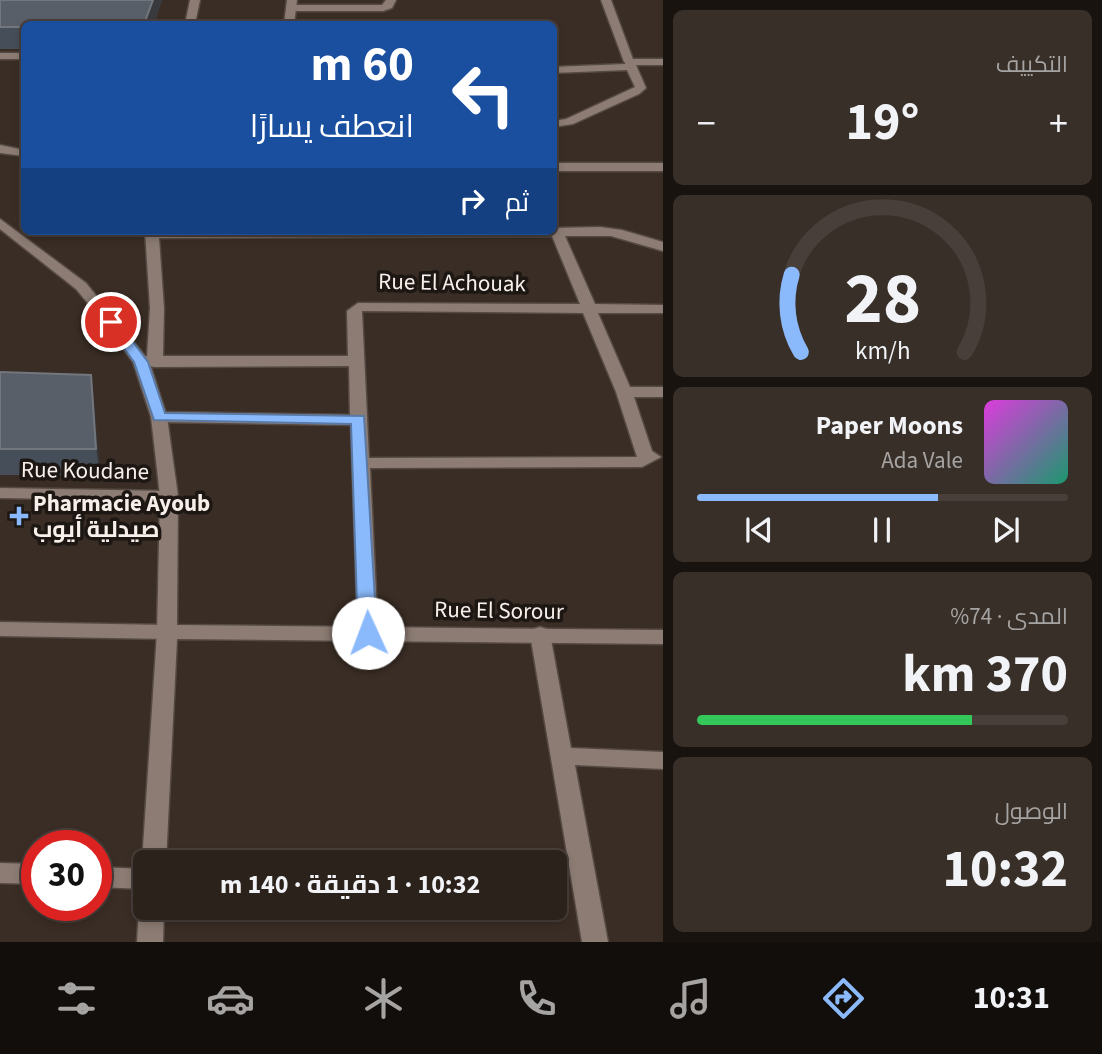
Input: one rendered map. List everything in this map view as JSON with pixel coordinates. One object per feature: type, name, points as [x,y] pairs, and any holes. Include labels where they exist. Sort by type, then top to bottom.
[{"type":"street","points":[[191,21],[195,0]]},
{"type":"street","points":[[292,4],[383,8],[388,6],[391,0]]},
{"type":"street","points":[[557,124],[569,122],[641,88],[606,0]]},
{"type":"street","points":[[0,56],[21,56]]},
{"type":"street","points":[[557,70],[663,62]]},
{"type":"street","points":[[0,149],[21,152]]},
{"type":"street","points":[[557,167],[661,167]]},
{"type":"street","points":[[0,223],[81,286],[148,362],[357,361]]},
{"type":"street","points":[[362,463],[642,462],[652,457],[644,454],[624,392],[557,232],[605,229],[663,247]]},
{"type":"street","points":[[152,235],[157,309],[148,362],[159,417],[169,496],[167,632],[155,850]]},
{"type":"street","name":"Rue El Achouak","points":[[368,633],[355,311],[365,304],[591,310],[663,309]]},
{"type":"street","points":[[624,392],[663,392]]},
{"type":"street","points":[[159,417],[359,420]]},
{"type":"street","name":"Rue Koudane","points":[[0,493],[169,496]]},
{"type":"street","name":"Rue El Sorour","points":[[0,629],[663,637]]},
{"type":"street","points":[[540,634],[564,755],[595,942]]},
{"type":"street","points":[[564,755],[663,761]]},
{"type":"street","points":[[0,873],[21,874]]},
{"type":"street","points":[[112,878],[133,879]]},
{"type":"street","points":[[150,942],[151,920]]},
{"type":"building","points":[[0,0],[153,0],[145,21],[21,21],[21,27],[0,27]]},
{"type":"building","points":[[0,372],[91,375],[96,449],[0,449]]},
{"type":"place","name":"Pharmacie Ayoub صيدلية أيوب","points":[[19,516]]},
{"type":"route","points":[[111,322],[141,362],[159,417],[359,420],[368,633]]}]
